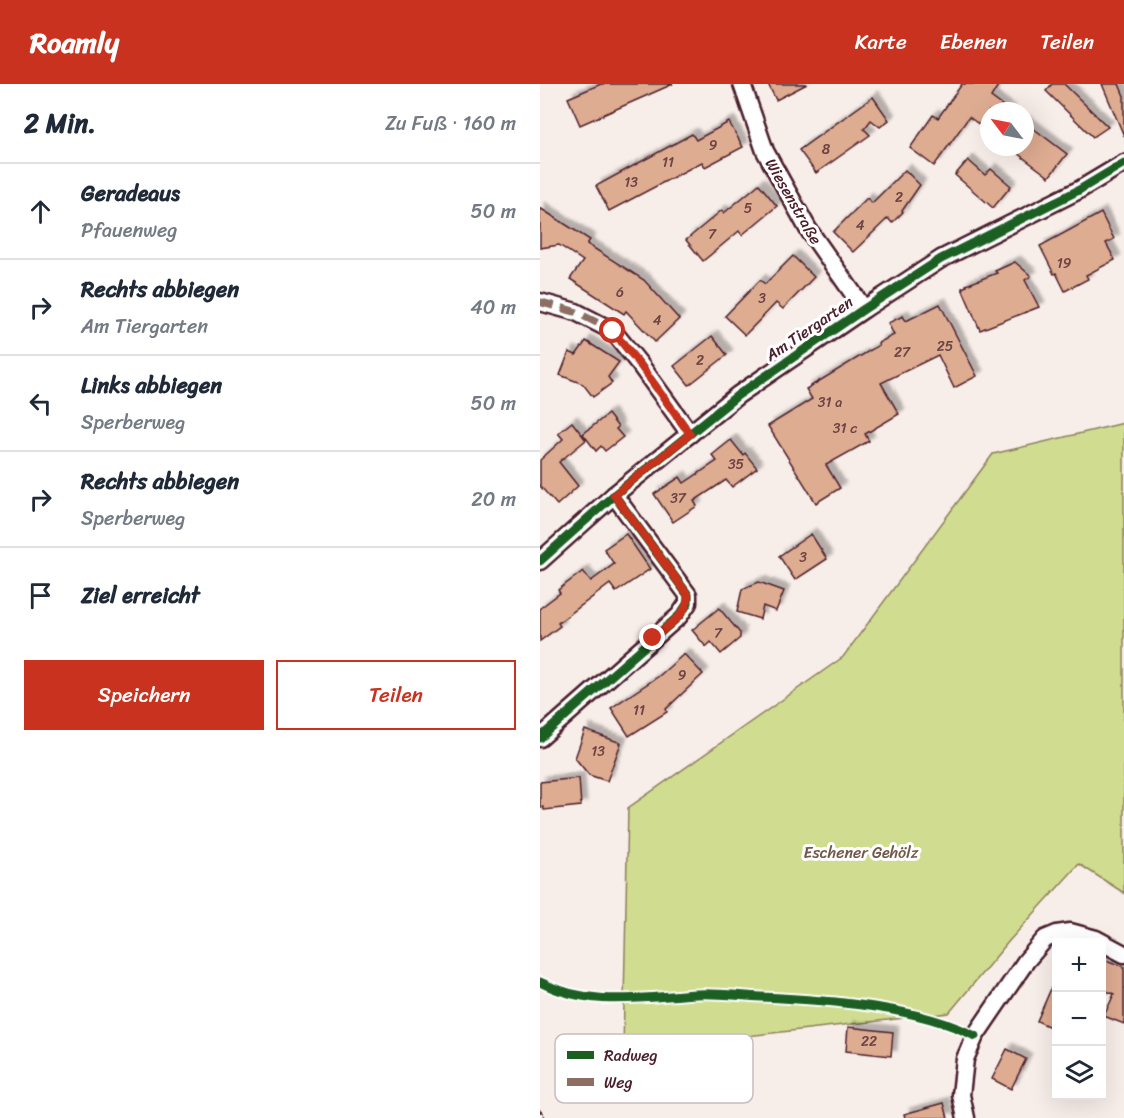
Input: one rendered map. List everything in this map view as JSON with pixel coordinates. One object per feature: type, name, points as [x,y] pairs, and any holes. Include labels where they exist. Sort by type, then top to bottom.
[{"type":"street","name":"Wiesenstraße","points":[[742,84],[765,151],[808,229],[864,309]]},
{"type":"street","name":"Am Tiergarten","points":[[540,561],[614,495],[738,395],[864,309],[940,259],[1079,190],[1124,163]]},
{"type":"street","points":[[540,302],[576,312],[613,331],[690,434]]},
{"type":"street","points":[[540,738],[679,616],[688,603],[688,595],[614,495]]},
{"type":"street","points":[[966,1118],[961,1095],[965,1059],[975,1036],[1026,961],[1045,939],[1070,932],[1096,939],[1124,954]]},
{"type":"green space","name":"Eschener Gehölz","points":[[1124,423],[1124,893],[1079,864],[1009,941],[949,1013],[753,1035],[623,1034],[628,808],[843,657],[993,454]]},
{"type":"building","points":[[601,84],[673,84],[580,125],[568,98]]},
{"type":"building","points":[[768,84],[807,84],[776,100]]},
{"type":"building","points":[[962,84],[999,84],[991,97],[998,102],[980,102],[980,125],[969,117],[934,166],[910,148],[933,115],[938,118]]},
{"type":"building","points":[[1052,84],[1064,84],[1108,127],[1093,137],[1046,91]]},
{"type":"building","points":[[1102,84],[1119,84],[1124,96],[1124,136]]},
{"type":"building","points":[[873,97],[889,120],[880,127],[871,120],[864,129],[870,135],[816,173],[799,150]]},
{"type":"building","points":[[729,122],[743,147],[705,167],[702,162],[609,211],[596,186],[692,134],[696,140]]},
{"type":"building","points":[[1034,129],[1067,154],[1049,177],[1021,156],[1034,156]]},
{"type":"building","points":[[968,160],[985,175],[991,169],[1011,186],[993,208],[955,175]]},
{"type":"building","points":[[905,170],[920,185],[903,212],[892,223],[888,218],[853,252],[833,232],[867,198],[872,203]]},
{"type":"building","points":[[759,184],[777,206],[742,235],[739,231],[703,261],[686,240],[722,210],[724,213]]},
{"type":"building","points":[[540,208],[590,240],[587,244],[644,280],[679,319],[655,342],[626,311],[624,314],[570,279],[583,261],[559,245],[540,248]]},
{"type":"building","points":[[1101,213],[1114,239],[1106,243],[1115,260],[1086,275],[1088,279],[1065,291],[1040,246]]},
{"type":"building","points":[[793,256],[814,277],[783,309],[776,303],[745,335],[725,316],[760,280],[765,284]]},
{"type":"building","points":[[1015,262],[1031,276],[1025,280],[1039,307],[980,330],[962,288],[997,273],[995,271]]},
{"type":"building","points":[[940,304],[977,376],[954,388],[938,355],[881,383],[899,414],[865,434],[869,441],[826,465],[840,488],[816,503],[768,426],[812,399],[806,389],[894,335],[888,323],[903,316],[906,321]]},
{"type":"building","points":[[712,336],[727,355],[689,385],[674,366]]},
{"type":"building","points":[[586,341],[619,362],[608,377],[612,383],[593,397],[583,384],[560,375],[569,352],[576,355]]},
{"type":"building","points":[[608,414],[623,437],[605,451],[601,446],[596,451],[583,434]]},
{"type":"building","points":[[572,422],[586,440],[559,462],[578,486],[557,505],[540,486],[540,460],[563,439],[558,433]]},
{"type":"building","points":[[731,440],[757,468],[732,487],[726,480],[694,501],[697,506],[673,522],[654,494],[680,477],[684,483],[717,461],[712,455]]},
{"type":"building","points":[[626,534],[650,569],[616,592],[610,584],[558,623],[560,626],[540,641],[540,608],[560,593],[558,590],[583,571],[591,581],[614,564],[604,549]]},
{"type":"building","points":[[811,534],[827,559],[795,580],[779,556]]},
{"type":"building","points":[[759,582],[784,591],[776,611],[763,606],[760,619],[737,612],[742,589]]},
{"type":"building","points":[[719,608],[740,633],[740,638],[721,654],[711,642],[706,647],[692,630]]},
{"type":"building","points":[[684,654],[703,674],[666,709],[667,712],[629,736],[611,708],[659,676]]},
{"type":"building","points":[[585,730],[621,743],[607,781],[589,775],[575,758]]},
{"type":"building","points":[[579,778],[581,806],[544,810],[540,807],[540,782]]},
{"type":"building","points":[[1106,960],[1124,967],[1124,1024],[1106,1017],[1114,994],[1106,991]]},
{"type":"building","points":[[1052,986],[1050,1027],[1037,1021]]},
{"type":"building","points":[[848,1027],[893,1032],[891,1056],[846,1051]]},
{"type":"building","points":[[1007,1049],[1026,1059],[1011,1089],[992,1079]]},
{"type":"building","points":[[944,1103],[948,1118],[905,1118],[904,1114]]},
{"type":"railway","points":[[540,1113],[541,1118]]},
{"type":"marked path","points":[[540,302],[576,312],[613,331],[690,434]]},
{"type":"cycle path","points":[[540,561],[614,495],[738,395],[864,309],[941,259],[1079,190],[1124,163]]},
{"type":"cycle path","points":[[540,738],[679,616],[688,603],[688,595],[614,495]]},
{"type":"cycle path","points":[[540,982],[559,990],[597,998],[713,994],[871,1006],[926,1018],[975,1036]]},
{"type":"route","points":[[613,331],[690,434],[614,495],[688,595],[688,603],[679,616],[653,638]]}]
